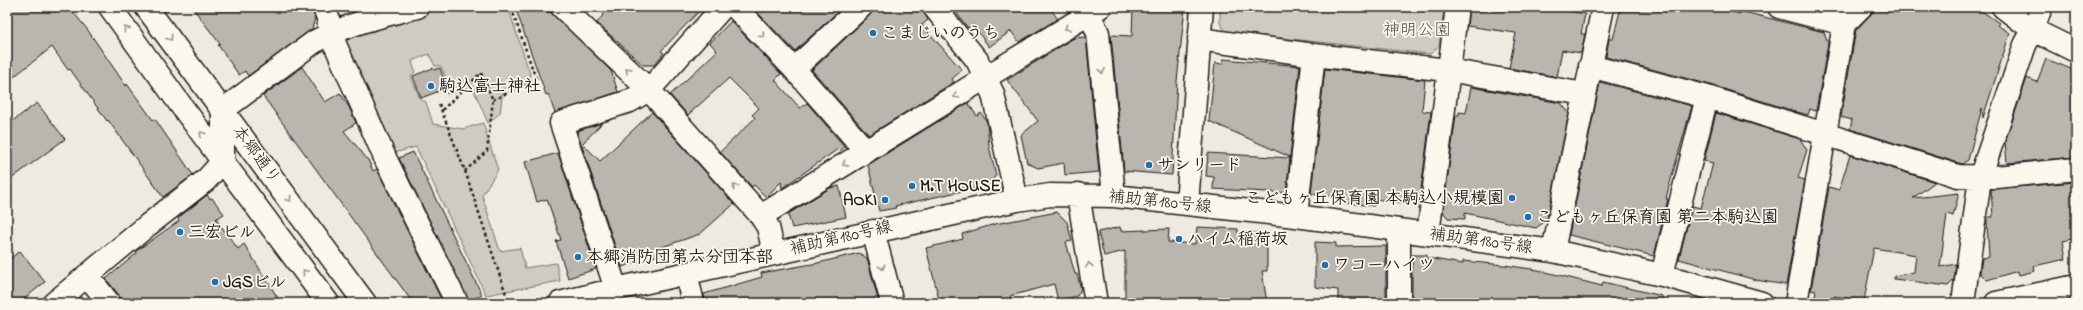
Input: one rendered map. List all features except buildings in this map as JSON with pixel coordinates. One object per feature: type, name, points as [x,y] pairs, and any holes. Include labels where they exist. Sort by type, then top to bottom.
[{"type":"street","name":"本郷通り","points":[[110,7],[328,303]]},
{"type":"street","name":"本郷通り","points":[[146,7],[365,303]]},
{"type":"street","points":[[324,7],[328,18],[330,34],[386,160],[457,303]]},
{"type":"street","points":[[54,303],[206,180],[223,161],[223,110],[314,42],[351,24],[417,7]]},
{"type":"street","points":[[562,7],[649,90],[761,216],[768,227],[774,253]]},
{"type":"street","points":[[616,289],[561,123],[630,101],[649,90],[722,7]]},
{"type":"street","points":[[735,7],[794,69],[866,151]]},
{"type":"street","points":[[794,69],[861,7]]},
{"type":"street","points":[[934,7],[977,60],[993,94],[1017,200]]},
{"type":"street","points":[[1187,204],[1202,7]]},
{"type":"street","points":[[1428,234],[1457,7]]},
{"type":"street","points":[[1553,251],[1602,7]]},
{"type":"street","points":[[1779,7],[1844,24]]},
{"type":"street","points":[[1796,303],[1824,133],[1844,24],[1861,7]]},
{"type":"street","points":[[2003,7],[2033,30],[2076,51]]},
{"type":"street","points":[[1963,303],[1980,178],[2024,45],[2033,30],[2042,7]]},
{"type":"street","points":[[761,216],[986,78],[1091,9],[1098,34],[1114,196]]},
{"type":"street","points":[[1199,39],[1314,55],[1448,70],[1584,94]]},
{"type":"street","points":[[1296,216],[1314,55]]},
{"type":"street","points":[[1590,66],[1707,97],[1958,176],[1980,178],[2076,169]]},
{"type":"street","points":[[1662,275],[1707,97]]},
{"type":"street","points":[[1078,194],[1094,303]]},
{"type":"street","name":"補助第180号線","points":[[560,303],[774,253],[1017,200],[1050,195],[1078,194],[1114,196],[1296,216],[1553,251],[1662,275],[1762,303]]},
{"type":"street","points":[[1399,230],[1399,303]]},
{"type":"street","points":[[873,231],[892,303]]},
{"type":"street","points":[[686,274],[693,303]]},
{"type":"street","points":[[87,275],[109,303]]},
{"type":"street","points":[[1996,303],[2076,286]]},
{"type":"path","points":[[493,100],[536,79],[511,7]]},
{"type":"path","points":[[442,110],[482,73],[493,100],[487,151],[464,171]]},
{"type":"path","points":[[439,104],[464,171],[508,300]]},
{"type":"green space","points":[[446,7],[508,7],[531,77],[524,87],[503,89],[500,113],[488,123],[473,88],[446,94],[450,89],[441,66],[435,66],[429,54],[412,61],[415,72],[411,76],[420,99],[426,102],[433,124],[463,129],[483,123],[498,170],[482,195],[500,251],[520,248],[525,268],[556,263],[560,281],[486,295],[416,147],[390,154],[337,37],[355,29]]},
{"type":"green space","name":"神明公園","points":[[1220,7],[1444,7],[1439,46],[1430,54],[1226,32],[1220,23]]},
{"type":"place","name":"こまじいのうち","points":[[873,33]]},
{"type":"place","name":"駒込富士神社","points":[[431,86]]},
{"type":"place","name":"サンリード","points":[[1149,165]]},
{"type":"place","name":"M.T HOUSE","points":[[912,186]]},
{"type":"place","name":"こどもヶ丘保育園 本駒込小規模園","points":[[1512,198]]},
{"type":"place","name":"AOKI","points":[[885,200]]},
{"type":"place","name":"こどもヶ丘保育園 第二本駒込園","points":[[1528,217]]},
{"type":"place","name":"三宏ビル","points":[[180,232]]},
{"type":"place","name":"ハイム稲荷坂","points":[[1179,239]]},
{"type":"place","name":"本郷消防団第六分団本部","points":[[578,257]]},
{"type":"place","name":"ワコーハイツ","points":[[1325,265]]},
{"type":"place","name":"JGSビル","points":[[215,282]]}]
